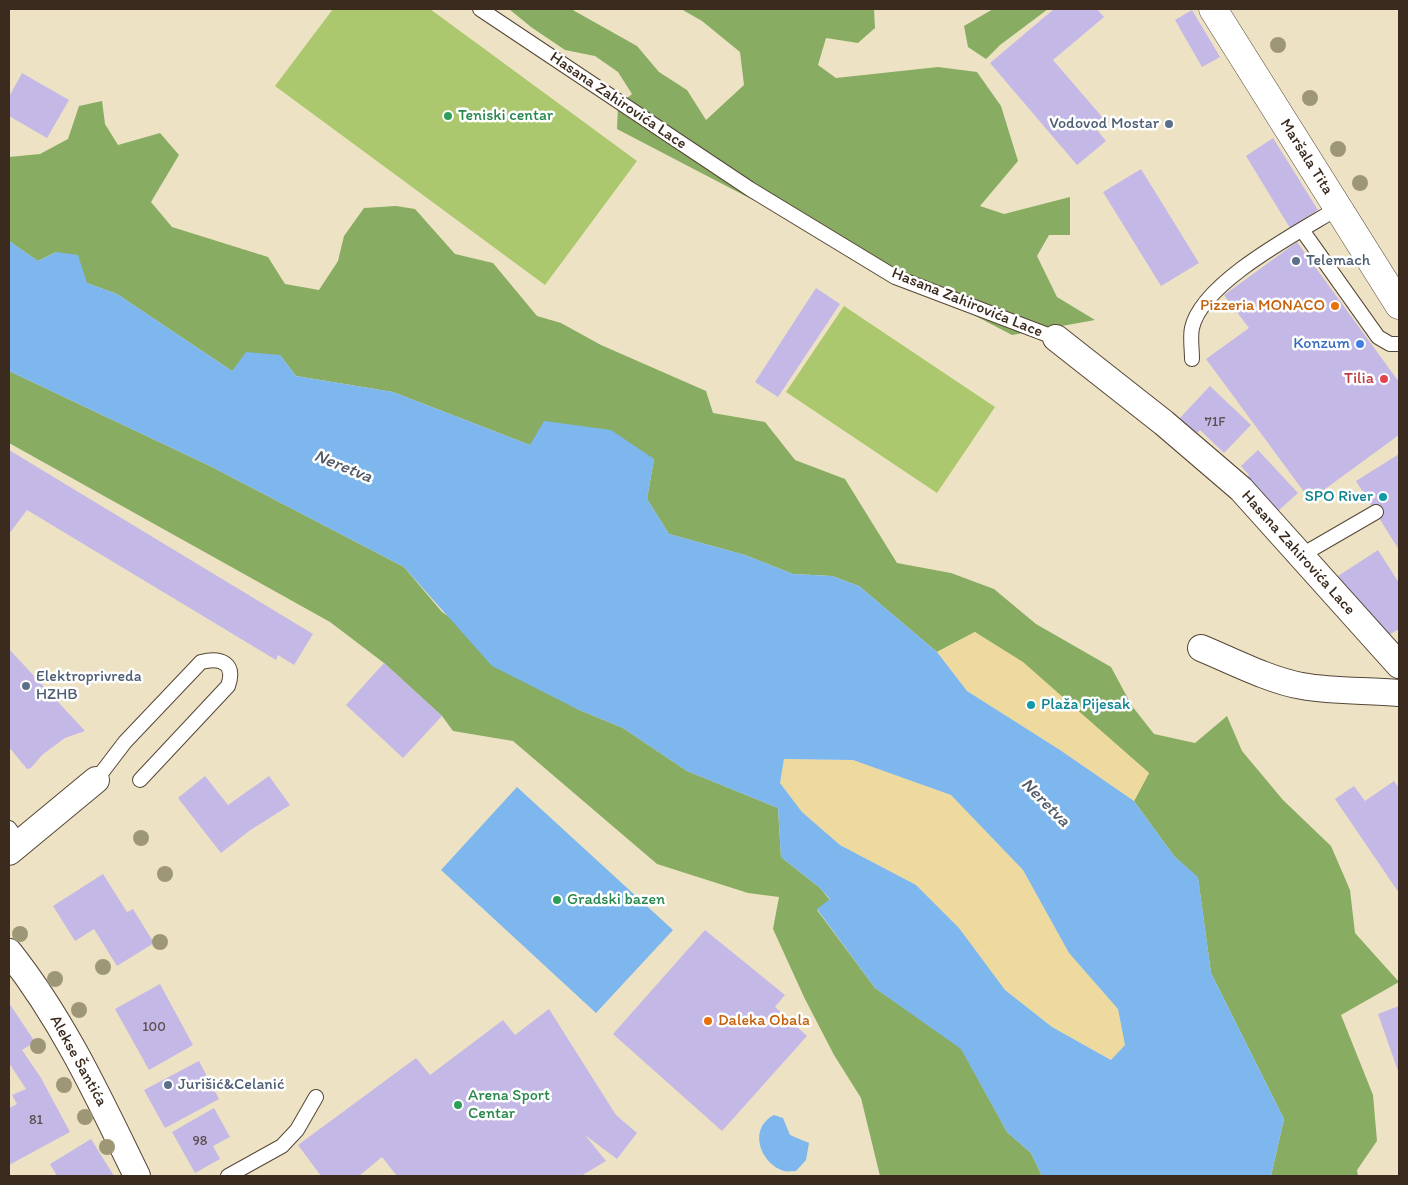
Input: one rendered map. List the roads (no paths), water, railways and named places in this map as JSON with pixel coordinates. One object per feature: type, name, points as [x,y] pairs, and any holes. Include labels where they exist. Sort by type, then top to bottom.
[{"type":"street","name":"Maršala Tita","points":[[1213,9],[1399,305]]},
{"type":"street","name":"Hasana Zahirovića Lace","points":[[1056,338],[1164,422],[1241,489],[1399,665]]},
{"type":"street","points":[[1201,648],[1300,686],[1354,692],[1399,693]]},
{"type":"street","points":[[13,841],[96,780]]},
{"type":"street","name":"Alekse Šantića","points":[[9,952],[31,981],[77,1054],[137,1176]]},
{"type":"lane","name":"Hasana Zahirovića Lace","points":[[480,9],[750,189],[896,277],[1056,338]]},
{"type":"lane","points":[[1192,359],[1192,328],[1198,313],[1217,288],[1263,254],[1338,208]]},
{"type":"lane","points":[[1302,230],[1378,337],[1390,344],[1399,344]]},
{"type":"lane","points":[[1300,556],[1376,512]]},
{"type":"lane","points":[[96,780],[125,742],[201,662],[214,659],[223,661],[228,668],[230,679],[228,686],[140,780]]},
{"type":"lane","points":[[228,1176],[282,1146],[297,1130],[316,1097]]},
{"type":"water","name":"Neretva","points":[[9,241],[38,261],[56,252],[78,255],[87,283],[117,294],[232,371],[246,352],[280,355],[296,376],[393,392],[530,445],[544,421],[611,430],[654,459],[647,499],[669,534],[745,555],[793,574],[832,576],[859,586],[937,652],[967,691],[1060,750],[1134,801],[1174,856],[1198,877],[1211,973],[1284,1119],[1271,1176],[1042,1176],[1031,1153],[1007,1132],[961,1049],[875,988],[817,909],[830,899],[820,888],[781,857],[778,808],[687,771],[623,728],[577,709],[492,666],[404,567],[210,466],[9,371]],"holes":[[[784,759],[853,760],[951,795],[1023,870],[1069,953],[1118,1009],[1125,1045],[1111,1060],[1052,1027],[1005,990],[959,928],[916,885],[840,845],[802,812],[780,783]]]},
{"type":"water","name":"Gradski bazen","points":[[517,787],[673,930],[596,1013],[441,870]]},
{"type":"water","points":[[774,1115],[783,1118],[790,1135],[809,1143],[806,1160],[796,1171],[785,1171],[776,1167],[769,1161],[760,1146],[759,1137],[761,1129],[766,1121]]},
{"type":"place","name":"Teniski centar","points":[[448,116]]},
{"type":"place","name":"Vodovod Mostar","points":[[1169,124]]},
{"type":"place","name":"Telemach","points":[[1296,261]]},
{"type":"place","name":"Pizzeria MONACO","points":[[1335,306]]},
{"type":"place","name":"Konzum","points":[[1360,344]]},
{"type":"place","name":"Tilia","points":[[1384,379]]},
{"type":"place","name":"SPO River","points":[[1383,497]]},
{"type":"place","name":"Elektroprivreda HZHB","points":[[26,686]]},
{"type":"place","name":"Plaža Pijesak","points":[[1031,705]]},
{"type":"place","name":"Gradski bazen","points":[[557,900]]},
{"type":"place","name":"Daleka Obala","points":[[708,1021]]},
{"type":"place","name":"Jurišić&Celanić","points":[[168,1085]]},
{"type":"place","name":"Arena Sport Centar","points":[[458,1105]]}]
